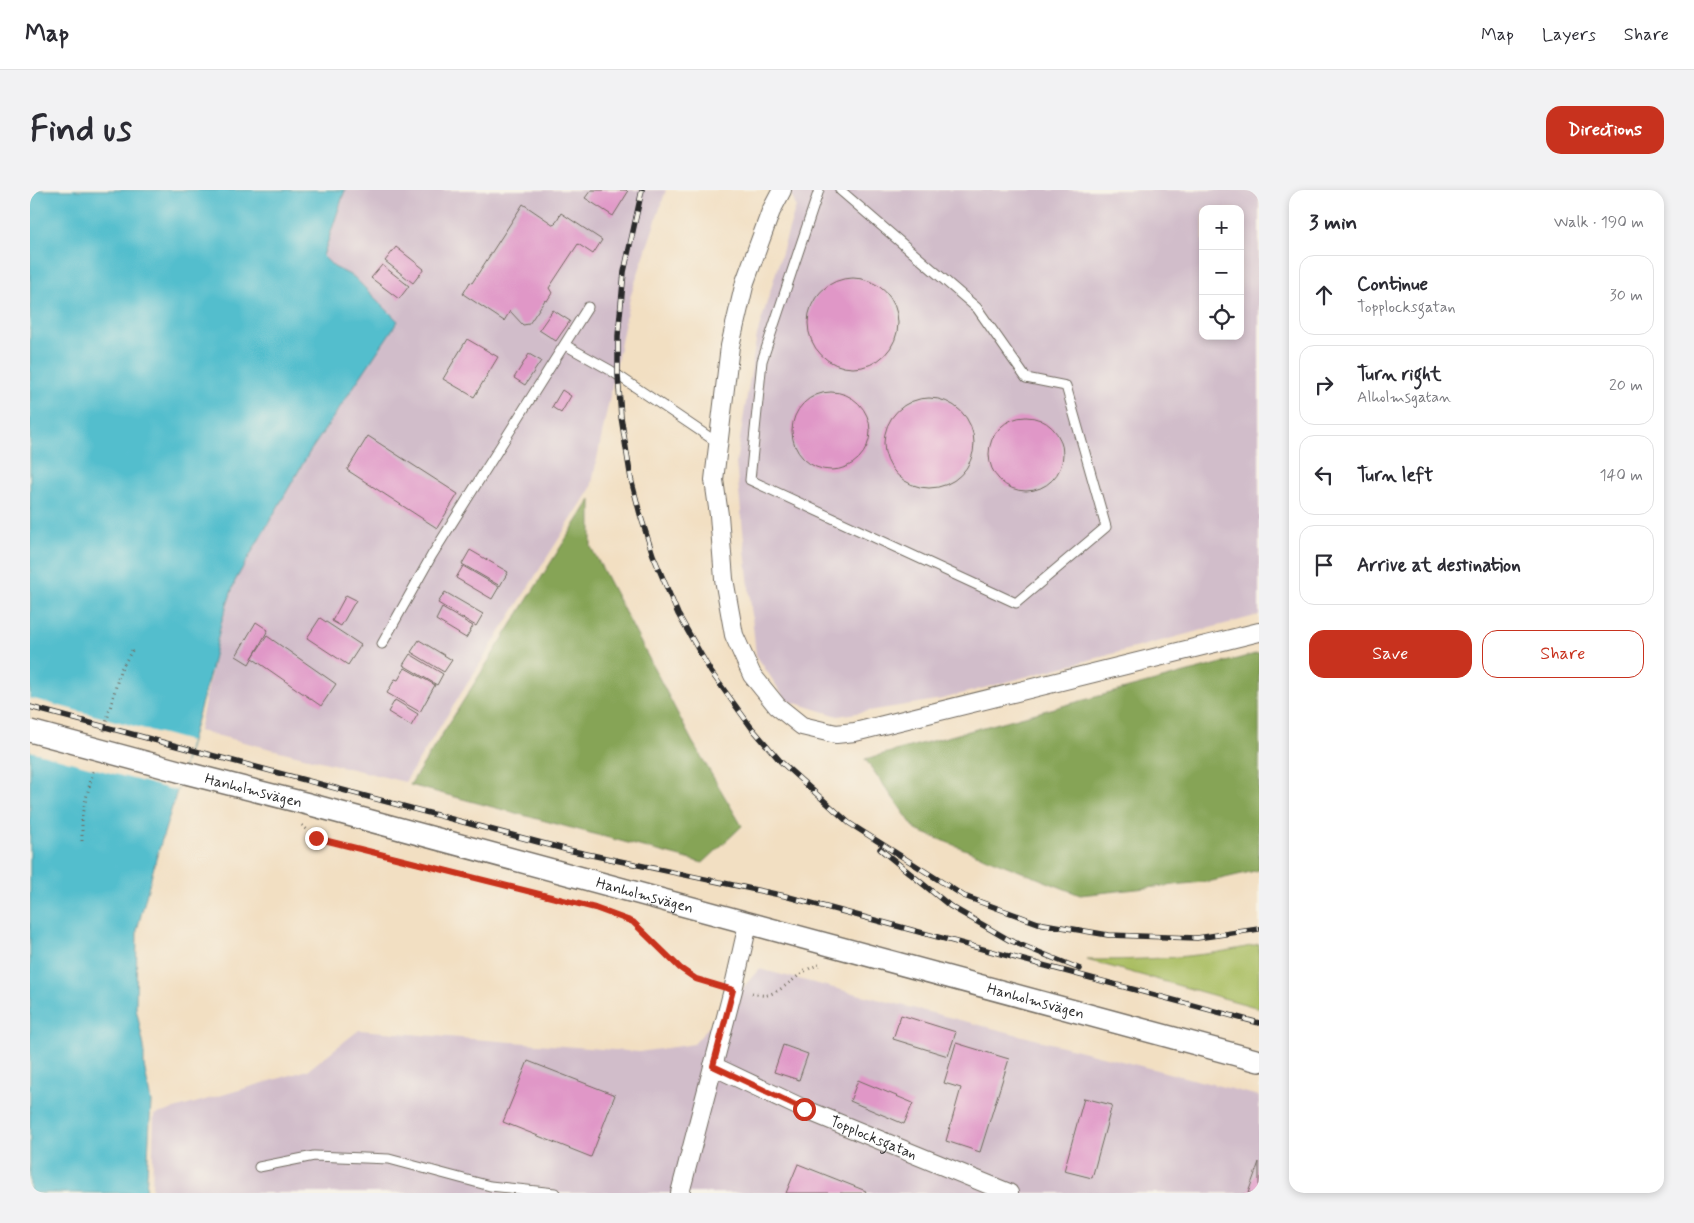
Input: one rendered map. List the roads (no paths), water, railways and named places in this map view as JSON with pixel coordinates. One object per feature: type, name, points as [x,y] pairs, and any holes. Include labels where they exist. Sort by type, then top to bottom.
[{"type":"street","points":[[782,190],[771,210],[745,282],[730,346],[714,480],[724,579],[734,635],[752,675],[777,706],[802,726],[836,734],[855,732],[1259,632]]},
{"type":"street","name":"Hanholmsvägen","points":[[30,730],[1259,1061]]},
{"type":"street","points":[[680,1193],[733,990],[748,924]]},
{"type":"street","name":"Topplocksgatan","points":[[713,1066],[804,1109],[1009,1193]]},
{"type":"lane","points":[[819,190],[762,361],[750,480],[1016,603],[1106,527],[1066,386],[1026,378],[977,308],[840,190]]},
{"type":"lane","points":[[382,644],[432,555],[588,307]]},
{"type":"lane","points":[[565,345],[610,370],[718,443]]},
{"type":"lane","points":[[259,1167],[314,1156],[389,1158],[490,1186],[555,1193]]},
{"type":"water","points":[[30,190],[345,190],[323,256],[334,267],[354,277],[398,321],[309,453],[235,581],[221,623],[211,669],[137,930],[136,1008],[144,1047],[144,1065],[151,1102],[146,1193],[30,1193]]},
{"type":"railway","points":[[642,190],[624,272],[618,336],[621,417],[631,479],[653,555],[678,614],[711,672],[751,727],[781,762],[849,823],[964,896],[1038,923],[1108,935],[1197,938],[1259,929]]},
{"type":"railway","points":[[30,707],[568,850],[785,896],[1259,1023]]},
{"type":"railway","points":[[880,849],[950,906],[1009,940],[1080,969]]}]
